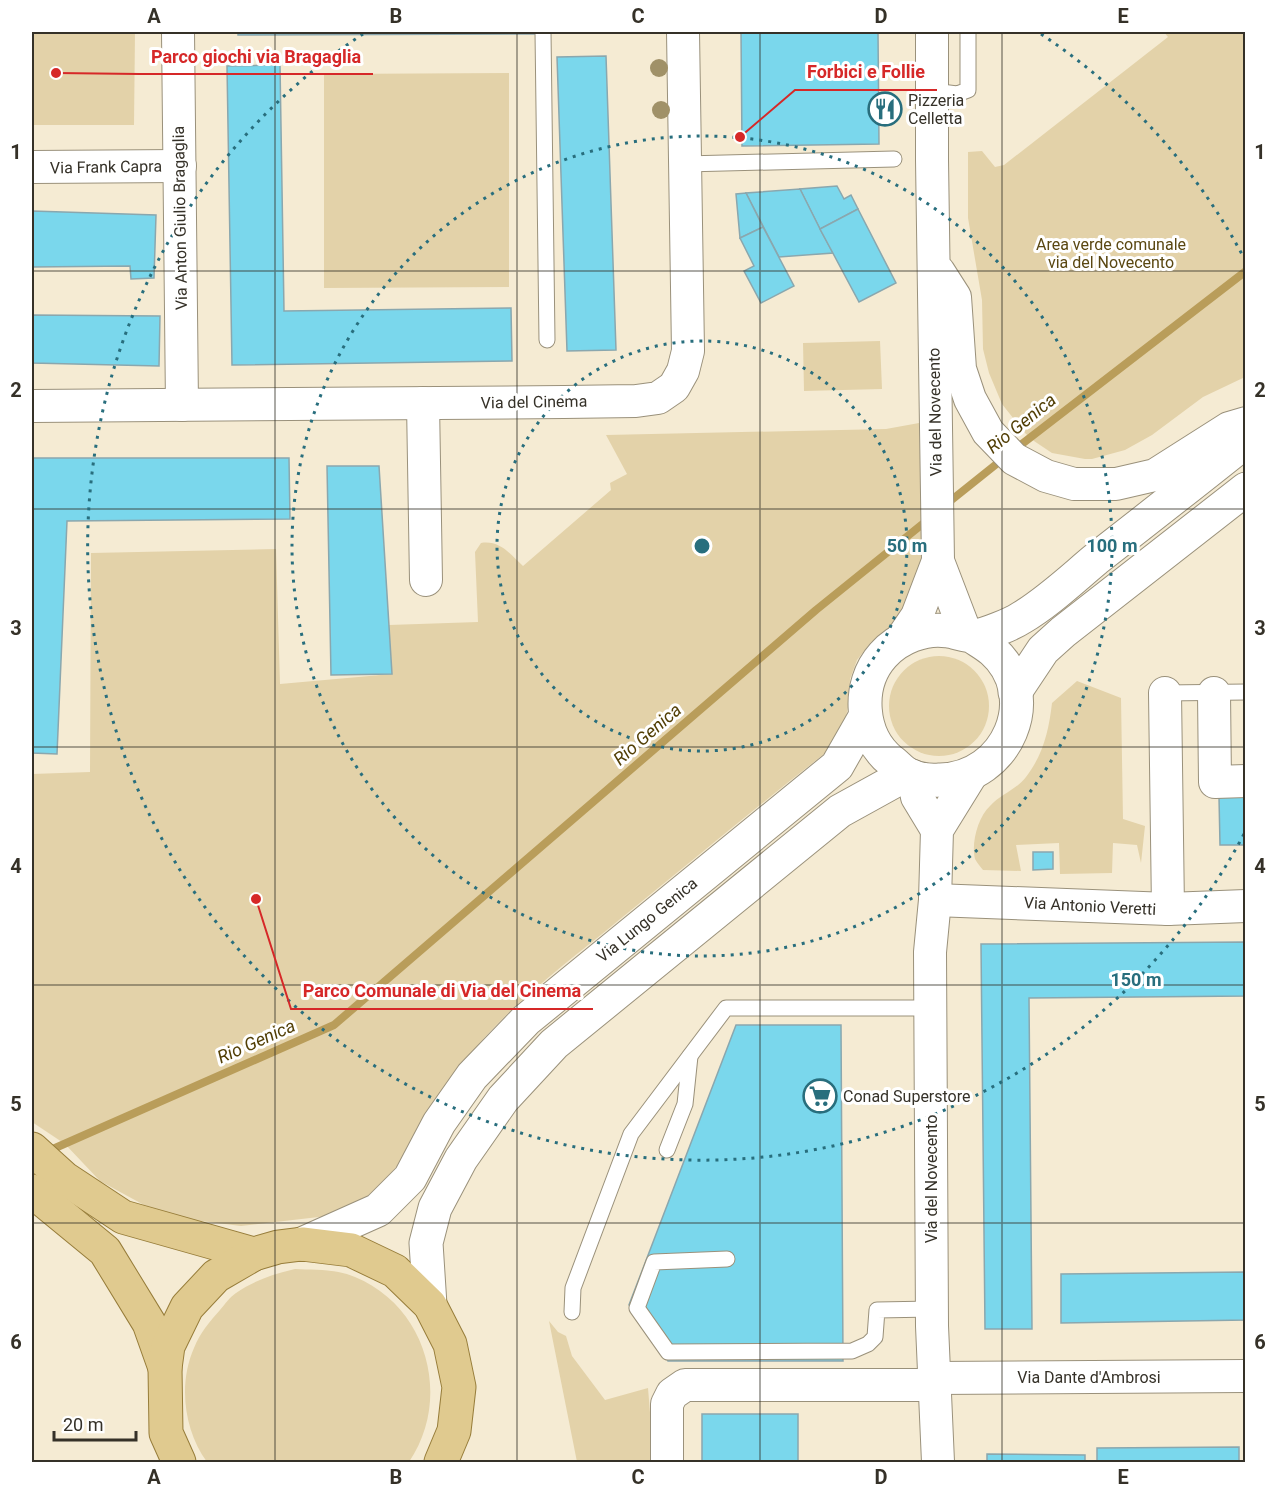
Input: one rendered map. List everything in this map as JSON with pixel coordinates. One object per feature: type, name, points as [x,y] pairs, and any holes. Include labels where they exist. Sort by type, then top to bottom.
[{"type":"main road","points":[[32,1149],[46,1190],[105,1251],[149,1323],[165,1368]]},
{"type":"main road","points":[[46,1190],[123,1217],[254,1254]]},
{"type":"main road","points":[[179,1462],[166,1432],[165,1368],[168,1346],[187,1307],[216,1276],[254,1254],[278,1247],[302,1244],[351,1250],[395,1270],[430,1305],[450,1344],[459,1387],[456,1447],[441,1462]]},
{"type":"street","name":"Via Anton Giulio Bragaglia","points":[[178,32],[182,405]]},
{"type":"street","name":"Via del Cinema","points":[[32,406],[636,401],[658,398],[674,387],[683,371],[688,351],[683,32]]},
{"type":"street","name":"Via del Novecento","points":[[932,32],[938,561],[969,635]]},
{"type":"street","name":"Via Frank Capra","points":[[32,167],[180,166]]},
{"type":"street","name":"Via del Novecento","points":[[933,263],[955,297],[960,369],[970,399],[988,432],[1014,459],[1046,476],[1074,484],[1116,484],[1155,475],[1229,428],[1245,423]]},
{"type":"street","points":[[423,403],[426,580]]},
{"type":"street","name":"Via Lungo Genica","points":[[910,775],[882,753],[871,736],[865,717],[865,695],[871,674],[883,656],[900,641],[920,632],[943,630],[969,635],[1020,619],[1245,441]]},
{"type":"street","points":[[1015,692],[1043,650],[1063,632],[1245,489]]},
{"type":"street","name":"Via del Novecento","points":[[900,641],[916,616],[938,561]]},
{"type":"street","points":[[430,1305],[426,1243],[435,1208],[461,1159],[503,1098],[554,1044],[840,811],[910,775],[932,780],[952,780],[971,775],[992,761],[1007,741],[1016,717],[1015,692],[1007,669],[993,651],[969,635]]},
{"type":"street","points":[[1166,693],[1168,909]]},
{"type":"street","points":[[1214,693],[1215,782],[1245,782]]},
{"type":"street","name":"Via Lungo Genica","points":[[302,1244],[378,1210],[410,1178],[439,1123],[472,1076],[526,1020],[837,766],[865,717]]},
{"type":"street","points":[[910,775],[917,797],[937,830],[971,775]]},
{"type":"street","name":"Via del Novecento","points":[[937,830],[935,900],[930,952],[930,1008],[933,1382],[938,1462]]},
{"type":"street","name":"Via Antonio Veretti","points":[[935,900],[1168,909],[1245,906]]},
{"type":"street","name":"Via Dante d'Ambrosi","points":[[933,1382],[1245,1376]]},
{"type":"street","points":[[667,1462],[667,1404],[672,1394],[685,1385],[933,1382]]},
{"type":"lane","points":[[543,32],[547,340]]},
{"type":"lane","points":[[933,91],[957,94],[968,90],[968,33]]},
{"type":"lane","points":[[685,164],[894,159]]},
{"type":"lane","points":[[1166,693],[1245,692]]},
{"type":"lane","points":[[573,1312],[573,1288],[631,1134],[726,1008],[930,1008]]},
{"type":"lane","points":[[667,1150],[685,1104],[690,1056]]},
{"type":"lane","points":[[727,1259],[654,1262],[637,1308],[668,1352],[852,1352],[868,1344],[875,1337],[877,1310],[932,1309]]},
{"type":"green space","points":[[32,32],[135,32],[134,125],[32,125]]},
{"type":"green space","name":"Area verde comunale via del Novecento","points":[[1164,32],[1245,32],[1245,377],[1203,397],[1152,435],[1125,450],[1092,459],[1052,453],[1025,433],[1002,404],[989,373],[983,349],[982,300],[968,218],[968,152],[982,151],[995,167],[1004,165],[1168,37]]},
{"type":"green space","points":[[509,73],[509,287],[324,288],[324,74]]},
{"type":"green space","points":[[880,341],[882,389],[804,391],[803,343]]},
{"type":"green space","points":[[919,423],[922,525],[925,545],[922,577],[889,633],[871,642],[857,660],[850,679],[846,717],[838,737],[824,754],[558,969],[499,1022],[450,1082],[410,1148],[395,1168],[359,1203],[336,1215],[241,1226],[193,1220],[144,1205],[100,1181],[65,1144],[32,1122],[32,774],[90,772],[91,553],[276,549],[280,684],[392,674],[389,625],[478,622],[475,552],[481,543],[499,546],[523,566],[611,490],[610,483],[627,474],[606,435],[886,429]]},
{"type":"green space","points":[[939,656],[967,664],[981,678],[989,706],[981,734],[967,748],[939,756],[911,748],[897,734],[889,706],[897,678],[911,664]]},
{"type":"green space","points":[[1077,681],[1121,698],[1123,819],[1145,826],[1141,863],[1137,845],[1113,843],[1112,873],[1060,874],[1059,843],[1016,845],[1021,871],[983,870],[975,859],[974,853],[979,823],[994,802],[1013,789],[1032,769],[1044,742],[1052,703]]},
{"type":"green space","points":[[295,1269],[333,1271],[355,1277],[380,1291],[400,1310],[416,1332],[426,1357],[430,1384],[429,1411],[422,1437],[409,1462],[207,1462],[199,1450],[189,1422],[185,1392],[189,1362],[199,1337],[236,1293],[250,1284]]},
{"type":"green space","points":[[549,1321],[558,1332],[566,1336],[572,1356],[605,1400],[648,1388],[654,1462],[577,1462]]},
{"type":"building","points":[[238,32],[538,32],[538,34],[238,35]]},
{"type":"building","points":[[741,32],[878,32],[879,144],[742,146]]},
{"type":"building","points":[[606,56],[616,350],[567,351],[557,57]]},
{"type":"building","points":[[280,65],[284,311],[511,308],[512,361],[232,365],[227,66]]},
{"type":"building","points":[[837,186],[844,199],[851,195],[858,209],[820,229],[800,189]]},
{"type":"building","points":[[800,189],[833,253],[779,257],[746,193]]},
{"type":"building","points":[[746,193],[763,227],[740,238],[736,194]]},
{"type":"building","points":[[858,209],[896,283],[859,302],[820,229]]},
{"type":"building","points":[[32,211],[156,215],[154,278],[131,279],[130,266],[32,267]]},
{"type":"building","points":[[763,227],[794,286],[761,303],[744,271],[754,266],[740,238]]},
{"type":"building","points":[[32,315],[160,316],[159,366],[32,363]]},
{"type":"building","points":[[32,458],[289,458],[290,519],[67,521],[57,754],[32,753]]},
{"type":"building","points":[[327,466],[379,466],[392,674],[331,675]]},
{"type":"building","points":[[1219,797],[1246,797],[1246,845],[1220,845]]},
{"type":"building","points":[[1033,852],[1053,852],[1053,869],[1033,870]]},
{"type":"building","points":[[1246,942],[1246,996],[1029,998],[1032,1329],[985,1329],[981,944]]},
{"type":"building","points":[[736,1025],[841,1025],[843,1361],[668,1361],[629,1305]]},
{"type":"building","points":[[1246,1272],[1246,1320],[1061,1323],[1061,1274]]},
{"type":"building","points":[[702,1414],[798,1414],[798,1462],[702,1462]]},
{"type":"building","points":[[1239,1447],[1239,1462],[1097,1462],[1097,1448]]},
{"type":"building","points":[[987,1454],[1085,1455],[1085,1462],[987,1462]]},
{"type":"waterway","name":"Rio Genica","points":[[1014,450],[1246,271]]},
{"type":"waterway","name":"Rio Genica","points":[[944,506],[1004,458]]},
{"type":"waterway","name":"Rio Genica","points":[[46,1152],[334,1025],[816,610],[930,518]]},
{"type":"place","name":"Parco giochi via Bragaglia","points":[[56,73]]},
{"type":"place","name":"Pizzeria Celletta","points":[[885,109]]},
{"type":"place","name":"Forbici e Follie","points":[[740,137]]},
{"type":"place","name":"Parco Comunale di Via del Cinema","points":[[256,899]]},
{"type":"place","name":"Conad Superstore","points":[[820,1096]]}]
